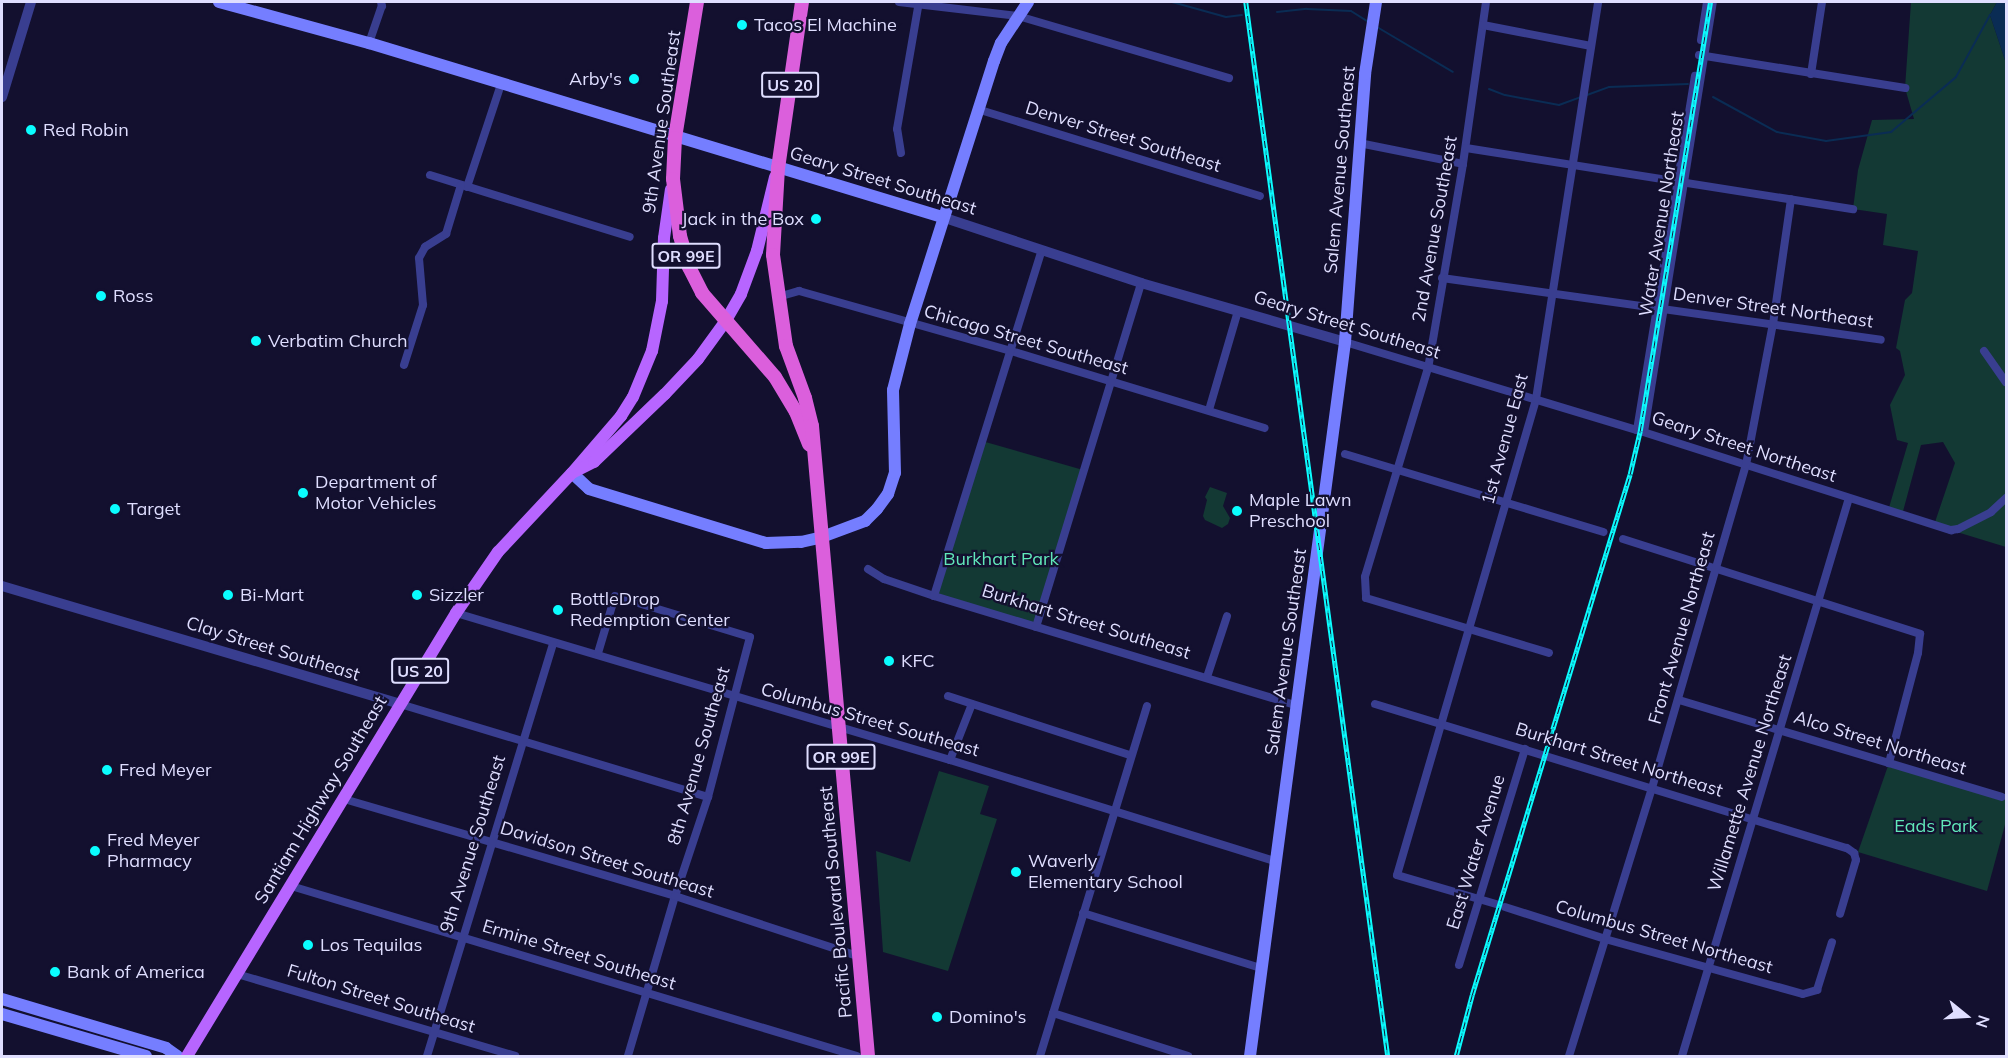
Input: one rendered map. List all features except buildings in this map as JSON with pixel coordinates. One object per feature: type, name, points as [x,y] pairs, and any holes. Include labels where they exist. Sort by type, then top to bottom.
[{"type":"highway","name":"9th Avenue Southeast","points":[[673,179],[675,138],[697,2]]},
{"type":"highway","name":"Pacific Boulevard Southeast","points":[[802,2],[778,168],[773,255],[786,346],[805,398],[814,457],[868,1056]]},
{"type":"highway","name":"Pacific Boulevard Southeast","points":[[673,179],[680,236],[689,267],[702,293],[775,377],[796,412],[814,457]]},
{"type":"main road","name":"Geary Street Southeast","points":[[219,2],[369,43],[675,138],[942,217]]},
{"type":"main road","points":[[572,473],[589,489],[766,543],[801,542],[865,521],[888,494],[895,473],[893,390],[942,217],[1001,43],[1028,2]]},
{"type":"main road","name":"Salem Avenue Southeast","points":[[1250,1056],[1345,342],[1365,74],[1375,6]]},
{"type":"main road","name":"Santiam Highway Southeast","points":[[187,1056],[456,613],[498,552],[572,473],[594,462],[665,394],[698,359],[725,322],[741,294],[757,251],[769,194],[778,168]]},
{"type":"main road","name":"9th Avenue Southeast","points":[[572,473],[621,416],[633,397],[652,351],[662,301],[664,238],[673,179]]},
{"type":"main road","points":[[3,1006],[65,1018],[166,1048],[177,1056]]},
{"type":"main road","points":[[3,1006],[146,1056]]},
{"type":"street","points":[[2,97],[31,2]]},
{"type":"street","points":[[369,43],[382,6],[381,2]]},
{"type":"street","points":[[898,2],[1018,16],[1229,78]]},
{"type":"street","name":"2nd Avenue Southeast","points":[[1470,627],[1366,598],[1365,577],[1428,368],[1466,148],[1486,2]]},
{"type":"street","name":"1st Avenue East","points":[[1479,899],[1397,875],[1536,399],[1598,2]]},
{"type":"street","name":"Water Avenue Northeast","points":[[1640,431],[1701,56],[1707,2]]},
{"type":"street","name":"Water Avenue Northeast","points":[[1701,56],[1713,2]]},
{"type":"street","points":[[1811,74],[1822,2]]},
{"type":"street","points":[[902,153],[897,129],[919,3]]},
{"type":"street","points":[[1483,25],[1591,45]]},
{"type":"street","points":[[1701,56],[1905,88]]},
{"type":"street","points":[[404,365],[423,305],[419,258],[425,248],[446,234],[501,84]]},
{"type":"street","name":"Denver Street Southeast","points":[[977,109],[1260,196]]},
{"type":"street","points":[[1359,144],[1463,164]]},
{"type":"street","points":[[1466,148],[1853,209]]},
{"type":"street","points":[[430,175],[630,237]]},
{"type":"street","name":"Front Avenue Northeast","points":[[1569,1056],[1679,700],[1746,465],[1773,324],[1791,199]]},
{"type":"street","name":"Geary Street Southeast","points":[[942,217],[1141,283],[1536,399]]},
{"type":"street","points":[[934,596],[1042,250]]},
{"type":"street","points":[[1442,278],[1553,292]]},
{"type":"street","points":[[1036,627],[1141,283]]},
{"type":"street","name":"Chicago Street Southeast","points":[[778,297],[799,291],[1011,351],[1265,428]]},
{"type":"street","name":"Denver Street Northeast","points":[[1553,292],[1881,340]]},
{"type":"street","points":[[1209,410],[1238,311]]},
{"type":"street","points":[[1984,351],[2007,382]]},
{"type":"street","name":"Geary Street Northeast","points":[[1536,399],[1943,527],[1958,530],[1991,512],[2007,498]]},
{"type":"street","points":[[1345,454],[1399,468],[1604,532]]},
{"type":"street","name":"Willamette Avenue Northeast","points":[[1682,1056],[1849,498]]},
{"type":"street","points":[[1623,539],[1920,634],[1918,653],[1889,763]]},
{"type":"street","name":"Burkhart Street Southeast","points":[[868,569],[884,579],[934,596],[1296,705]]},
{"type":"street","name":"Clay Street Southeast","points":[[2,586],[708,797]]},
{"type":"street","name":"8th Avenue Southeast","points":[[598,653],[615,596],[750,637],[708,797],[675,896],[628,1056]]},
{"type":"street","name":"Columbus Street Southeast","points":[[456,613],[554,643],[598,653],[839,729],[950,760],[1275,861]]},
{"type":"street","points":[[1208,677],[1227,616]]},
{"type":"street","points":[[1470,627],[1549,653]]},
{"type":"street","name":"9th Avenue Southeast","points":[[427,1056],[554,643]]},
{"type":"street","points":[[948,696],[1130,754]]},
{"type":"street","name":"Alco Street Northeast","points":[[1679,700],[2002,797]]},
{"type":"street","points":[[950,760],[972,704]]},
{"type":"street","points":[[1375,704],[1442,723]]},
{"type":"street","points":[[1040,1056],[1130,754],[1147,706]]},
{"type":"street","name":"Burkhart Street Northeast","points":[[1442,723],[1754,818],[1854,853],[1856,860],[1840,914]]},
{"type":"street","name":"East Water Avenue","points":[[1459,965],[1525,749]]},
{"type":"street","name":"Davidson Street Southeast","points":[[344,799],[675,896],[860,957]]},
{"type":"street","name":"Ermine Street Southeast","points":[[291,886],[857,1056]]},
{"type":"street","points":[[1479,899],[1496,904]]},
{"type":"street","name":"Columbus Street Northeast","points":[[1505,907],[1605,939],[1803,994],[1814,993],[1820,984],[1832,942]]},
{"type":"street","points":[[1083,913],[1261,968]]},
{"type":"street","name":"Fulton Street Southeast","points":[[237,974],[515,1056]]},
{"type":"street","points":[[1053,1012],[1188,1056]]},
{"type":"green space","points":[[1911,2],[1997,2],[1990,15],[2006,63],[2006,547],[1934,525],[1955,463],[1943,442],[1921,445],[1902,515],[1888,511],[1908,443],[1897,440],[1890,405],[1905,375],[1900,351],[1896,348],[1905,300],[1912,293],[1918,251],[1883,245],[1887,214],[1853,209],[1858,170],[1872,120],[1914,119],[1905,88]]},
{"type":"green space","name":"Burkhart Park","points":[[982,441],[1085,470],[1040,626],[937,597]]},
{"type":"green space","points":[[1210,487],[1227,493],[1223,506],[1230,518],[1228,524],[1222,528],[1205,520],[1203,516],[1207,500],[1205,497]]},
{"type":"green space","name":"Eads Park","points":[[1889,763],[2006,798],[2006,821],[1987,891],[1858,852]]},
{"type":"green space","points":[[939,771],[989,786],[980,814],[997,819],[948,971],[883,952],[876,851],[910,862]]},
{"type":"water","points":[[1997,2],[2006,2],[2006,63],[1990,15]]},
{"type":"waterway","points":[[1172,2],[1226,17],[1242,15]]},
{"type":"waterway","points":[[1277,12],[1307,9],[1351,11],[1367,21]]},
{"type":"waterway","points":[[1713,97],[1777,132],[1826,141],[1891,132],[1956,77],[1990,15],[1993,15]]},
{"type":"waterway","points":[[1377,27],[1453,72]]},
{"type":"waterway","points":[[1587,95],[1609,87],[1688,84]]},
{"type":"waterway","points":[[1489,89],[1505,95],[1559,105],[1581,97]]},
{"type":"railway","points":[[1246,2],[1388,1056]]},
{"type":"railway","points":[[1456,1056],[1472,995],[1630,474],[1640,431],[1710,2]]},
{"type":"place","name":"Tacos El Machine","points":[[742,25]]},
{"type":"place","name":"Arby's","points":[[634,79]]},
{"type":"place","name":"Red Robin","points":[[31,130]]},
{"type":"place","name":"Jack in the Box","points":[[816,219]]},
{"type":"place","name":"Ross","points":[[101,296]]},
{"type":"place","name":"Verbatim Church","points":[[256,341]]},
{"type":"place","name":"Department of Motor Vehicles","points":[[303,493]]},
{"type":"place","name":"Target","points":[[115,509]]},
{"type":"place","name":"Maple Lawn Preschool","points":[[1237,511]]},
{"type":"place","name":"Bi-Mart","points":[[228,595]]},
{"type":"place","name":"Sizzler","points":[[417,595]]},
{"type":"place","name":"BottleDrop Redemption Center","points":[[558,610]]},
{"type":"place","name":"KFC","points":[[889,661]]},
{"type":"place","name":"Fred Meyer","points":[[107,770]]},
{"type":"place","name":"Fred Meyer Pharmacy","points":[[95,851]]},
{"type":"place","name":"Waverly Elementary School","points":[[1016,872]]},
{"type":"place","name":"Los Tequilas","points":[[308,945]]},
{"type":"place","name":"Bank of America","points":[[55,972]]},
{"type":"place","name":"Domino's","points":[[937,1017]]}]
